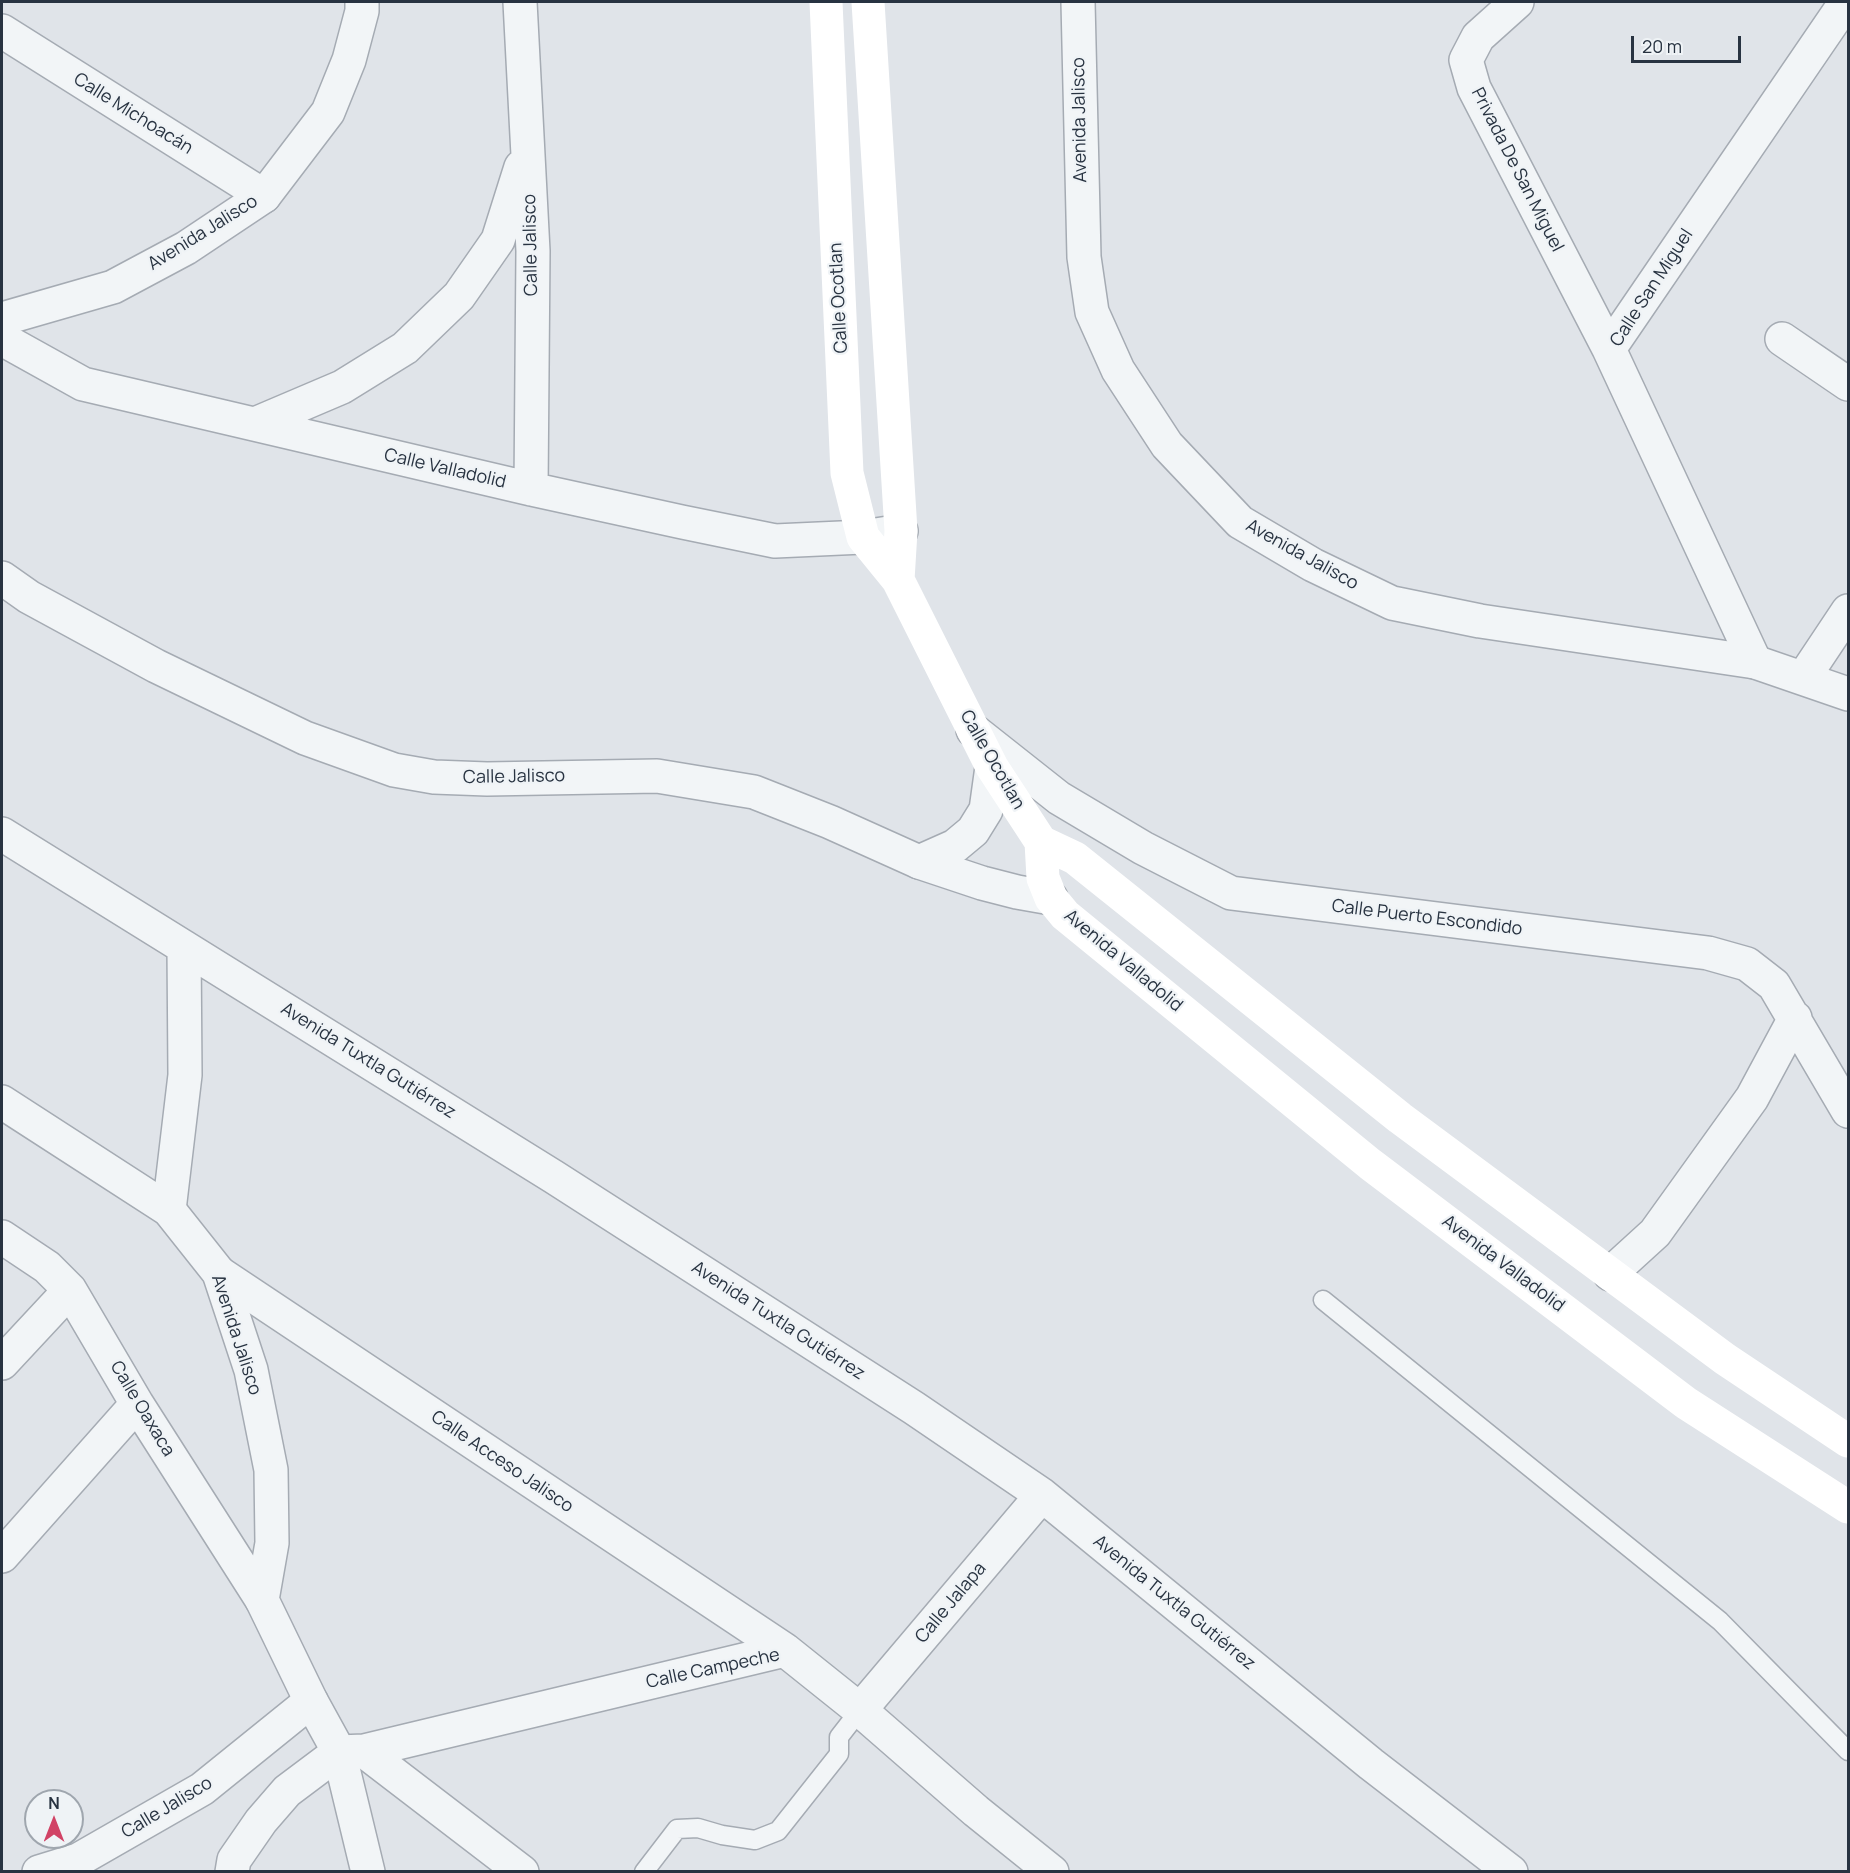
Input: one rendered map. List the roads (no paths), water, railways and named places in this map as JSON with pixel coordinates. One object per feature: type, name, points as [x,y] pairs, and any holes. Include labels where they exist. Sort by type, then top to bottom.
[{"type":"main road","name":"Calle Ocotlan","points":[[826,2],[847,473],[863,537],[898,580],[992,767],[1041,842]]},
{"type":"main road","points":[[868,2],[901,531],[898,580]]},
{"type":"main road","points":[[1041,842],[1075,858],[1400,1118],[1610,1274],[1725,1359],[1848,1441]]},
{"type":"main road","name":"Avenida Valladolid","points":[[1041,842],[1043,878],[1051,898],[1065,915],[1370,1164],[1686,1402],[1848,1507]]},
{"type":"street","name":"Avenida Jalisco","points":[[2,319],[113,286],[186,248],[264,196],[327,112],[349,60],[362,11],[362,2]]},
{"type":"street","name":"Calle Jalisco","points":[[520,2],[533,251],[531,489]]},
{"type":"street","name":"Avenida Jalisco","points":[[1078,2],[1084,257],[1092,312],[1118,370],[1167,445],[1240,522],[1313,565],[1392,603],[1480,621],[1755,662],[1848,694]]},
{"type":"street","name":"Privada De San Miguel","points":[[1518,2],[1478,37],[1466,60],[1474,88],[1609,349]]},
{"type":"street","name":"Calle San Miguel","points":[[1755,662],[1609,349],[1846,2]]},
{"type":"street","name":"Calle Michoacán","points":[[2,31],[264,196]]},
{"type":"street","points":[[255,423],[342,387],[405,348],[459,296],[498,240],[527,147]]},
{"type":"street","name":"Calle Valladolid","points":[[2,339],[83,384],[531,489],[775,540],[863,537],[901,531]]},
{"type":"street","points":[[1782,339],[1848,384]]},
{"type":"street","name":"Calle Jalisco","points":[[2,578],[40,603],[156,666],[304,738],[394,770],[434,777],[487,779],[657,776],[754,792],[830,822],[919,862],[982,883],[1051,898]]},
{"type":"street","points":[[1803,677],[1848,611]]},
{"type":"street","name":"Calle Puerto Escondido","points":[[973,730],[1059,798],[1143,848],[1231,893],[1708,953],[1747,964],[1774,986],[1848,1111]]},
{"type":"street","points":[[919,862],[955,846],[973,831],[986,810],[992,767]]},
{"type":"street","name":"Avenida Tuxtla Gutiérrez","points":[[2,834],[554,1177],[914,1408],[1042,1495],[1371,1764],[1510,1872]]},
{"type":"street","points":[[169,1210],[185,1075],[184,947]]},
{"type":"street","points":[[1610,1274],[1655,1233],[1674,1207],[1752,1098],[1795,1018]]},
{"type":"street","name":"Avenida Jalisco","points":[[2,1101],[169,1210],[219,1273],[251,1370],[271,1470],[272,1543],[262,1600]]},
{"type":"street","name":"Calle Oaxaca","points":[[2,1237],[47,1267],[70,1290],[137,1404],[262,1600]]},
{"type":"street","name":"Calle Acceso Jalisco","points":[[219,1273],[785,1650]]},
{"type":"street","points":[[2,1363],[70,1290]]},
{"type":"street","points":[[2,1556],[137,1404]]},
{"type":"street","name":"Calle Jalapa","points":[[860,1710],[1042,1495]]},
{"type":"street","points":[[262,1600],[311,1701],[352,1752],[522,1872]]},
{"type":"street","name":"Calle Campeche","points":[[352,1752],[785,1650],[860,1710],[1052,1872]]},
{"type":"street","name":"Calle Jalisco","points":[[39,1872],[78,1860],[202,1789],[311,1701]]},
{"type":"street","points":[[232,1872],[234,1860],[261,1821],[287,1791],[352,1752]]},
{"type":"street","points":[[352,1752],[368,1872]]},
{"type":"lane","points":[[1323,1300],[1720,1621],[1848,1751]]},
{"type":"lane","points":[[644,1872],[677,1829],[698,1828],[722,1835],[755,1840],[778,1831],[839,1754],[839,1737],[860,1710]]}]
